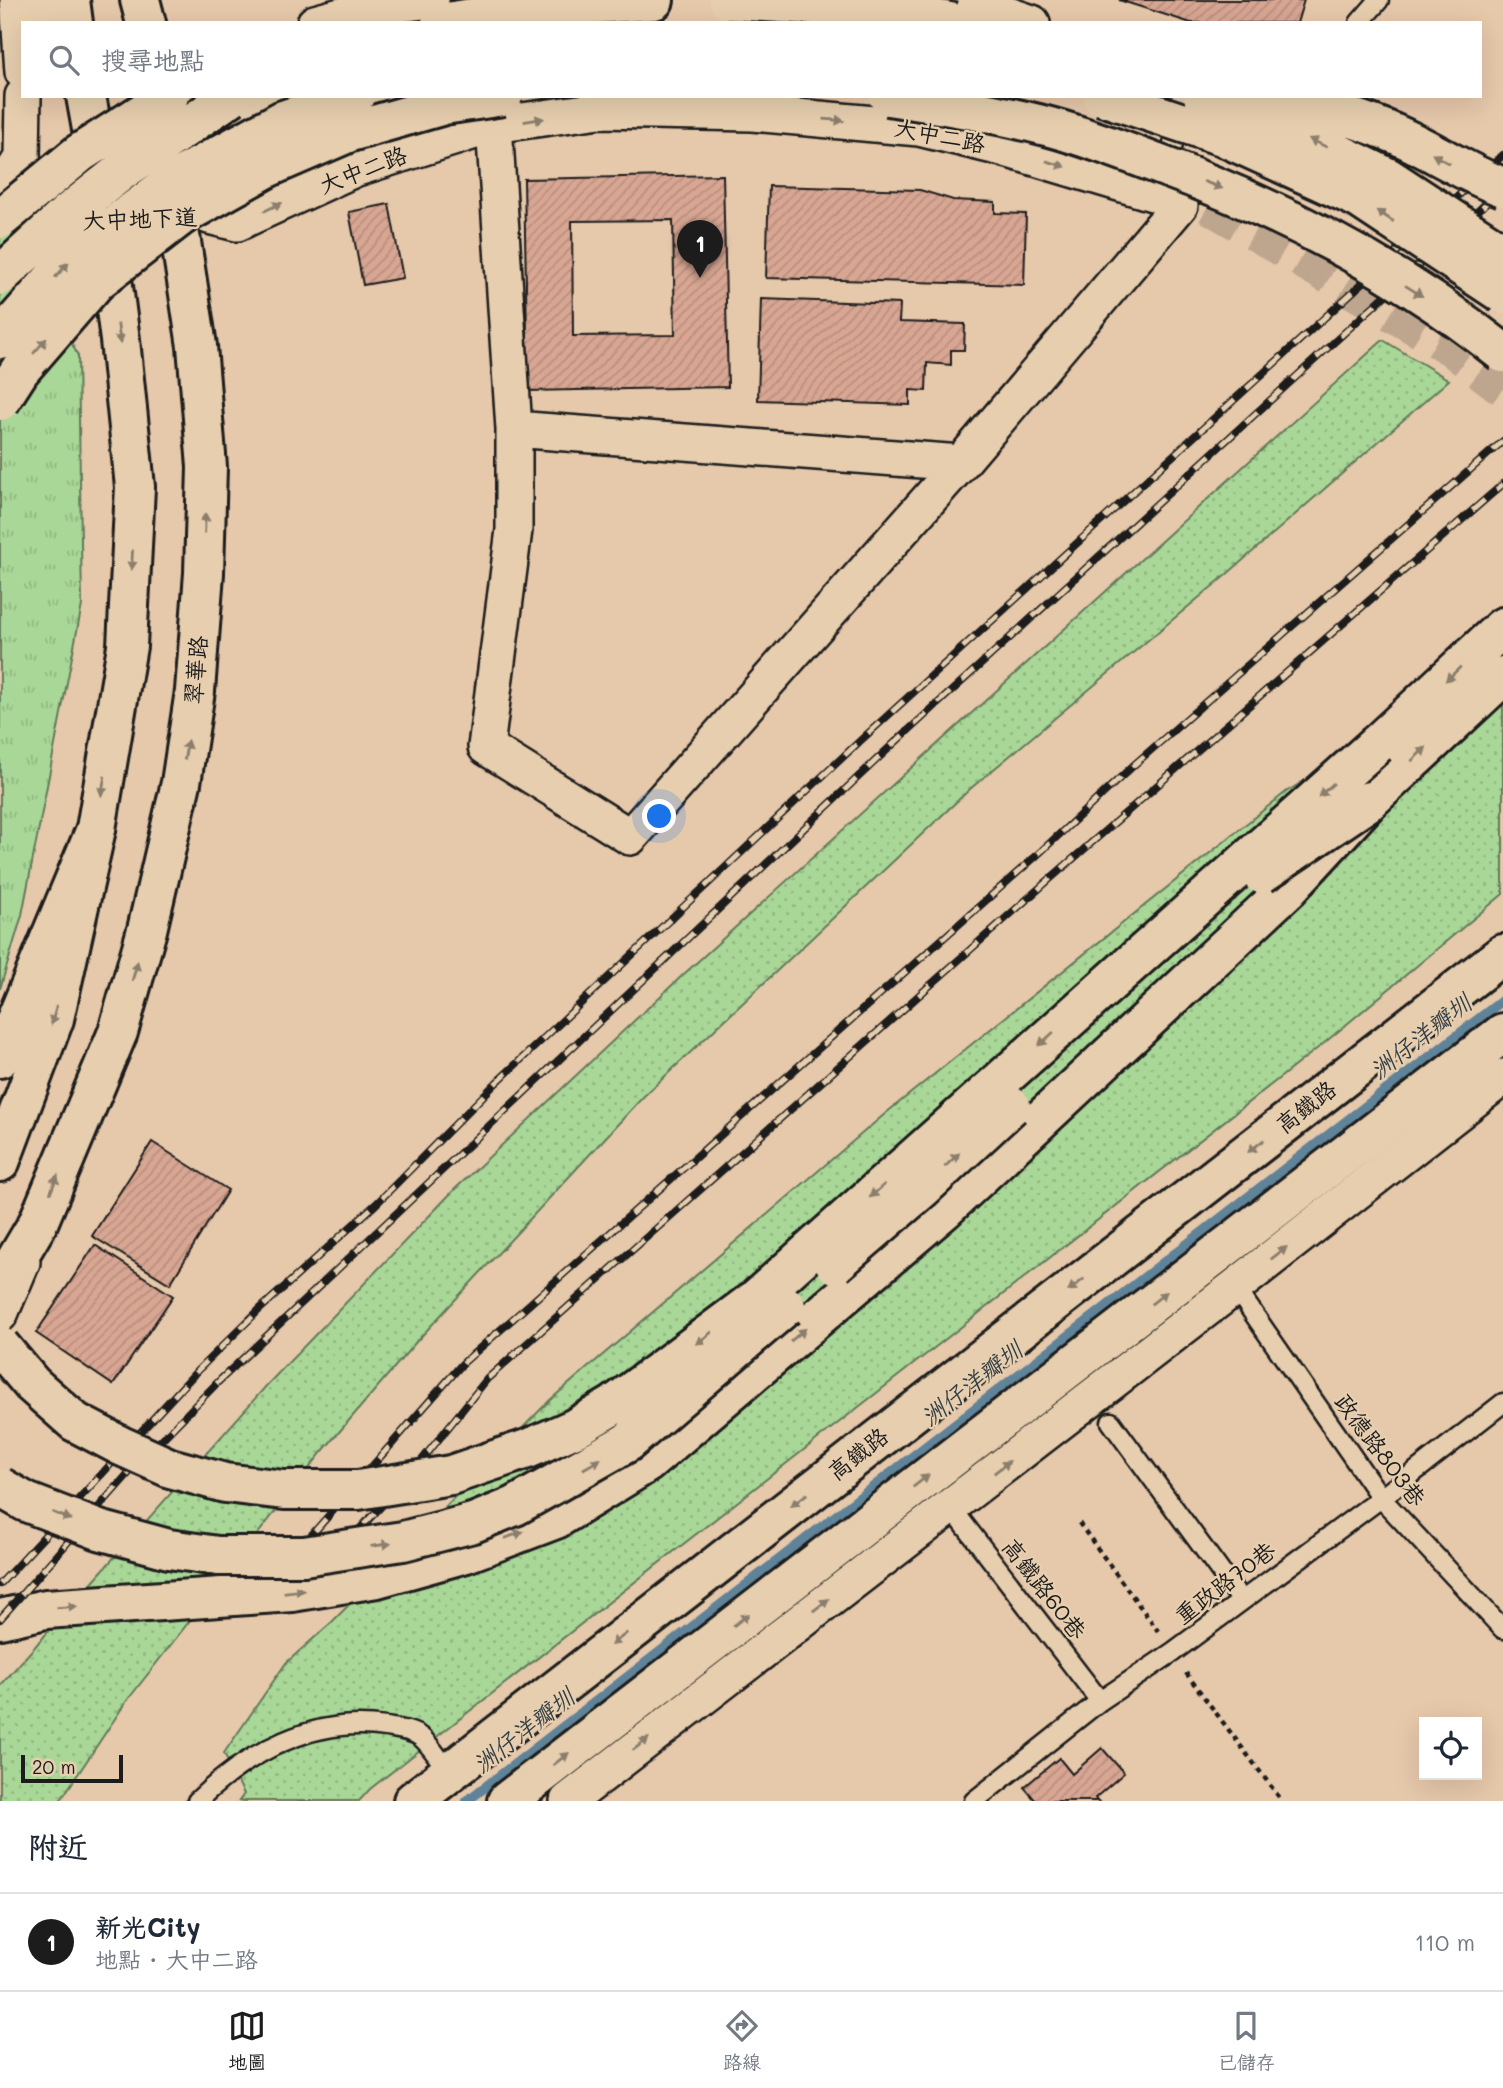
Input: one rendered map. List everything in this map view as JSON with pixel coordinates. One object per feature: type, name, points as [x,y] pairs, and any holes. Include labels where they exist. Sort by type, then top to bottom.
[{"type":"main road","points":[[70,0],[74,21]]},
{"type":"main road","points":[[140,0],[145,21]]},
{"type":"main road","points":[[454,21],[535,8],[654,0]]},
{"type":"main road","points":[[728,0],[883,9],[944,21]]},
{"type":"main road","points":[[0,1162],[54,1019],[96,829],[127,646],[135,487],[100,176],[86,98]]},
{"type":"main road","name":"翠華路","points":[[0,1287],[38,1223],[118,1032],[147,930],[181,783],[195,691],[204,573],[207,467],[197,346],[193,217],[165,140],[159,98]]},
{"type":"main road","points":[[0,219],[80,153],[166,98]]},
{"type":"main road","points":[[0,276],[67,214],[123,170],[229,98]]},
{"type":"main road","points":[[100,176],[165,140],[277,98]]},
{"type":"main road","points":[[0,339],[72,257],[176,179],[283,120],[349,98]]},
{"type":"main road","points":[[902,98],[1051,127],[1136,155],[1224,189],[1353,253],[1470,326],[1503,352]]},
{"type":"main road","points":[[1108,98],[1222,136],[1357,198],[1503,294]]},
{"type":"main road","points":[[1209,98],[1268,119],[1387,177],[1503,253]]},
{"type":"main road","points":[[1276,98],[1373,125],[1503,187]]},
{"type":"main road","points":[[0,401],[20,370],[97,281],[181,216],[269,167],[350,132],[444,104],[498,111]]},
{"type":"main road","points":[[0,1346],[32,1384],[75,1422],[170,1468],[225,1483],[284,1490],[358,1490],[409,1483],[451,1475],[530,1448],[575,1428],[614,1405],[756,1299],[1377,744],[1503,627]]},
{"type":"main road","points":[[0,1619],[46,1609],[292,1592],[377,1578],[466,1553],[556,1519],[647,1463],[944,1210],[1288,889],[1369,801],[1503,677]]},
{"type":"main road","points":[[0,1487],[26,1502],[99,1530],[169,1549],[218,1556],[304,1556],[403,1541],[473,1523],[515,1506],[628,1443],[923,1188],[1262,873],[1369,801]]},
{"type":"main road","points":[[0,1058],[96,829]]},
{"type":"main road","name":"高鐵路","points":[[413,1801],[1503,954]]},
{"type":"main road","points":[[507,1801],[1503,1032]]},
{"type":"street","points":[[18,0],[21,43]]},
{"type":"street","points":[[35,0],[60,21]]},
{"type":"street","points":[[156,21],[161,0]]},
{"type":"street","points":[[322,21],[370,8],[430,0]]},
{"type":"street","points":[[963,0],[1026,21]]},
{"type":"street","points":[[0,192],[22,158],[23,98]]},
{"type":"street","points":[[498,111],[514,429],[514,530],[486,747],[630,837],[961,463],[1168,199]]},
{"type":"street","name":"大中二路","points":[[193,217],[237,223],[354,169],[498,111],[921,112],[1002,148],[1168,199]]},
{"type":"street","name":"大中地下道","points":[[22,158],[38,201],[48,215],[65,222],[105,226],[193,217],[234,192],[294,162],[359,140]]},
{"type":"street","points":[[514,429],[961,463]]},
{"type":"street","points":[[568,1801],[1503,1077]]},
{"type":"street","name":"翠華路","points":[[0,1314],[38,1223]]},
{"type":"lane","points":[[932,21],[935,0]]},
{"type":"lane","points":[[1361,21],[1379,0]]},
{"type":"lane","points":[[1168,199],[1189,98]]},
{"type":"lane","name":"政德路803巷","points":[[1235,1287],[1381,1498],[1503,1629]]},
{"type":"lane","name":"重政路70巷","points":[[974,1801],[1100,1701],[1242,1601],[1503,1403]]},
{"type":"lane","points":[[1111,1422],[1242,1601]]},
{"type":"lane","name":"高鐵路60巷","points":[[950,1506],[1100,1701]]},
{"type":"lane","points":[[197,1801],[258,1755],[299,1734],[333,1726],[367,1724],[411,1732],[422,1739],[449,1772]]},
{"type":"path","points":[[1079,1523],[1159,1632]]},
{"type":"path","points":[[1188,1677],[1283,1801]]},
{"type":"green space","points":[[0,196],[78,356],[82,605],[22,915],[0,989]]},
{"type":"green space","points":[[1383,340],[1449,380],[1226,575],[970,789],[643,1097],[416,1342],[322,1452],[126,1702],[60,1801],[0,1801],[0,1686],[267,1385],[454,1190],[684,974]]},
{"type":"green space","points":[[1503,659],[1503,894],[1323,1044],[370,1789],[359,1801],[239,1801],[244,1794],[224,1753],[286,1663],[332,1622],[550,1400],[886,1113],[1286,792]]},
{"type":"building","points":[[1119,0],[1304,0],[1298,21],[1185,21]]},
{"type":"building","points":[[723,175],[728,387],[528,391],[524,179]],"holes":[[[673,220],[675,335],[573,336],[572,221]]]},
{"type":"building","points":[[769,186],[920,190],[953,200],[995,202],[995,213],[1026,214],[1024,285],[766,278]]},
{"type":"building","points":[[389,204],[403,278],[363,285],[349,212]]},
{"type":"building","points":[[761,299],[900,304],[899,322],[965,324],[964,350],[951,350],[951,365],[927,363],[926,391],[910,390],[910,405],[758,400]]},
{"type":"building","points":[[152,1142],[228,1190],[170,1284],[92,1236]]},
{"type":"building","points":[[95,1245],[173,1296],[113,1385],[36,1333]]},
{"type":"building","points":[[1102,1748],[1124,1773],[1095,1798],[1098,1801],[1036,1801],[1024,1787],[1059,1758],[1072,1774]]},
{"type":"waterway","name":"洲仔洋瓣圳","points":[[467,1801],[1503,1000]]},
{"type":"tunnel","points":[[1159,187],[1195,198],[1451,349],[1503,389]]},
{"type":"railway","points":[[0,1584],[198,1370],[259,1310],[376,1204],[496,1083],[861,740],[1503,155]]},
{"type":"railway","points":[[0,1619],[128,1474],[218,1382],[889,748],[1503,188]]},
{"type":"railway","points":[[294,1555],[463,1363],[1035,857],[1135,764],[1503,441]]},
{"type":"railway","points":[[320,1571],[406,1480],[487,1379],[1051,878],[1503,484]]},
{"type":"place","name":"新光City","points":[[700,278]]}]
